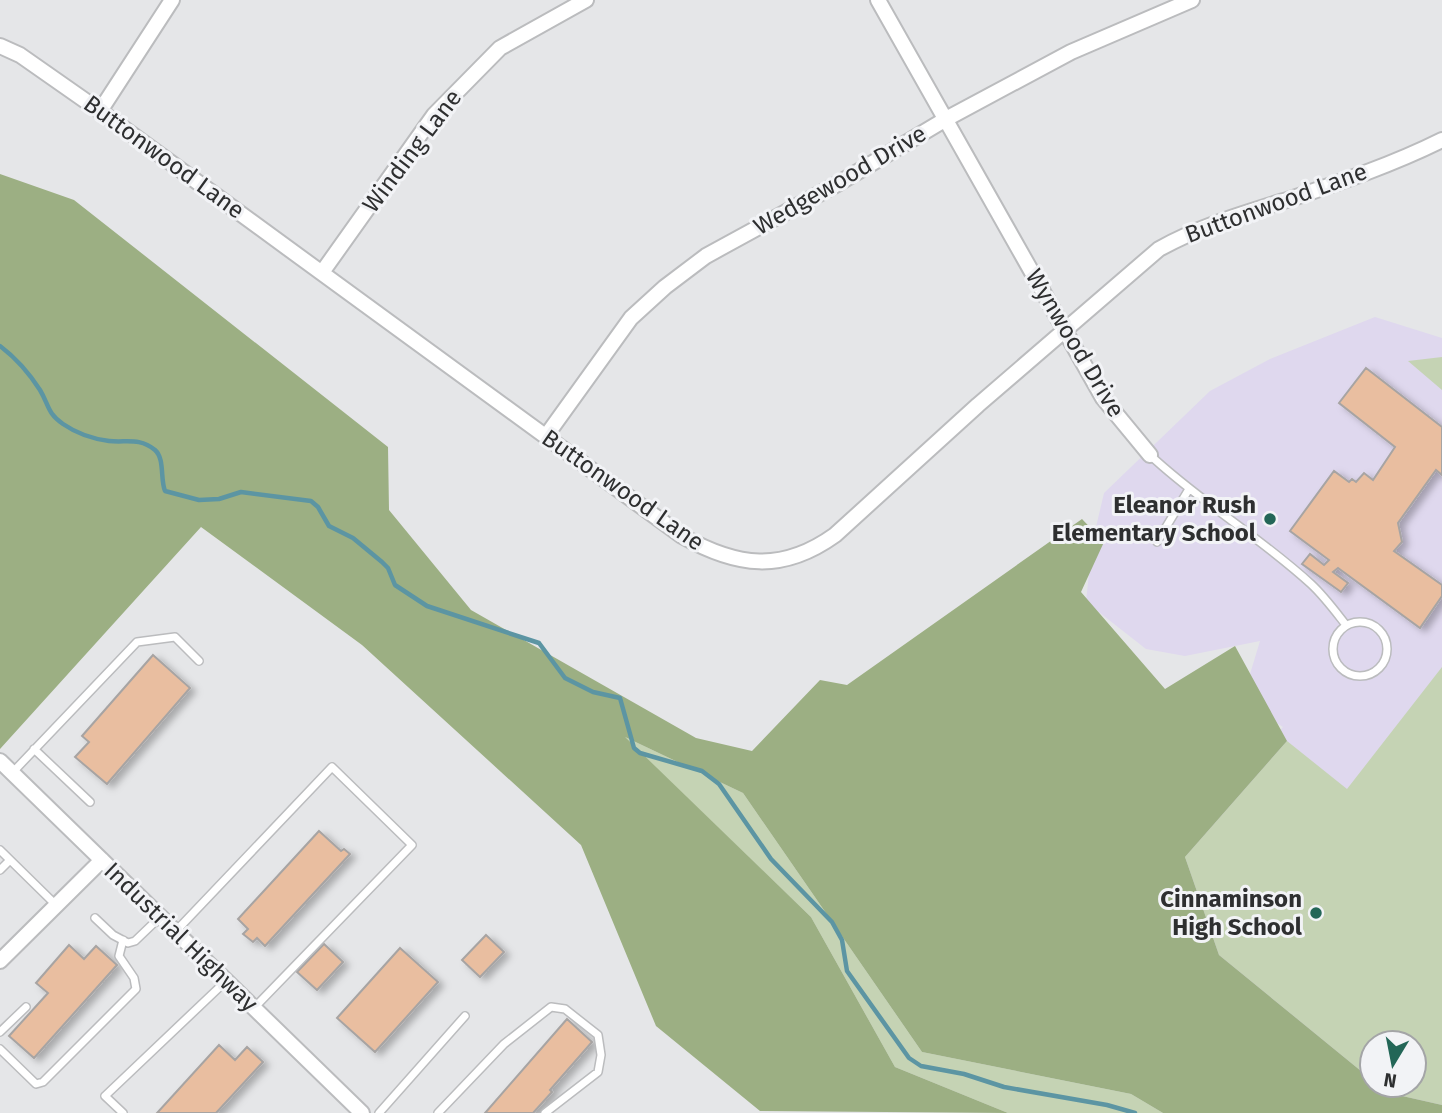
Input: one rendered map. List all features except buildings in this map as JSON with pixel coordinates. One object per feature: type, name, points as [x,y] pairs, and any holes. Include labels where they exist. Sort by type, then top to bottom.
[{"type":"street","points":[[100,111],[172,0]]},
{"type":"street","name":"Winding Lane","points":[[323,271],[450,96],[500,48],[586,0]]},
{"type":"street","name":"Wynwood Drive","points":[[878,0],[1103,398],[1150,455]]},
{"type":"street","name":"Wedgewood Drive","points":[[546,436],[631,318],[664,287],[706,256],[839,183],[946,119],[1071,52],[1192,0]]},
{"type":"street","name":"Buttonwood Lane","points":[[0,46],[20,55],[323,271],[682,536],[712,552],[741,561],[784,561],[811,552],[835,535],[978,405],[1159,249],[1192,230],[1295,197],[1417,152],[1442,139]]},
{"type":"street","name":"Industrial Highway","points":[[0,761],[362,1113]]},
{"type":"street","points":[[0,961],[102,860]]},
{"type":"lane","name":"Wynwood Drive","points":[[1150,455],[1313,586],[1346,625]]},
{"type":"lane","points":[[1157,542],[1189,489]]},
{"type":"lane","points":[[1364,621],[1373,624],[1385,637],[1387,655],[1377,670],[1360,676],[1351,675],[1337,664],[1334,656],[1335,638],[1346,625],[1364,621]]},
{"type":"lane","points":[[12,772],[137,642],[174,637],[199,661]]},
{"type":"lane","points":[[34,749],[90,802]]},
{"type":"lane","points":[[176,932],[332,767],[412,845],[254,1008]]},
{"type":"lane","points":[[0,850],[56,906]]},
{"type":"lane","points":[[0,870],[10,860]]},
{"type":"lane","points":[[95,918],[123,940],[135,941],[160,917]]},
{"type":"lane","points":[[0,1049],[36,1084],[43,1082],[136,989],[134,978],[119,956],[123,940]]},
{"type":"lane","points":[[123,1113],[105,1096],[226,981]]},
{"type":"lane","points":[[0,1032],[26,1007]]},
{"type":"lane","points":[[438,1113],[504,1044],[551,1007],[565,1009],[598,1035],[601,1055],[598,1072],[545,1113]]},
{"type":"lane","points":[[379,1113],[465,1016]]},
{"type":"shaded area","name":"Eleanor Rush Elementary School","points":[[1375,317],[1442,338],[1442,1113],[1421,1108],[1404,1099],[1428,1099],[1428,1029],[1358,1029],[1358,1070],[1232,973],[1199,937],[1183,889],[1189,837],[1283,727],[1269,718],[1247,684],[1260,641],[1185,656],[1146,649],[1086,602],[1092,544],[1104,493],[1210,391],[1270,359]]},
{"type":"green space","points":[[0,174],[74,200],[388,447],[389,510],[471,610],[696,738],[752,751],[820,680],[847,685],[1082,519],[1104,542],[1081,592],[1165,689],[1235,646],[1287,741],[1185,857],[1219,955],[1358,1069],[1358,1099],[1416,1099],[1442,1105],[1442,1113],[1163,1113],[1131,1094],[922,1052],[743,793],[625,737],[811,917],[895,1067],[1008,1113],[760,1111],[656,1026],[581,845],[362,645],[201,527],[0,749]]},
{"type":"green space","points":[[1442,357],[1442,390],[1408,361]]},
{"type":"green space","name":"Cinnaminson High School","points":[[1442,667],[1442,1105],[1416,1099],[1428,1099],[1428,1029],[1358,1029],[1358,1069],[1219,955],[1185,857],[1287,741],[1347,789]]},
{"type":"green space","points":[[623,736],[743,793],[922,1052],[1131,1094],[1163,1113],[1008,1113],[895,1067],[811,917]]},
{"type":"waterway","points":[[0,346],[27,372],[51,412],[63,424],[91,437],[138,442],[155,450],[160,459],[165,491],[199,500],[219,499],[241,492],[311,501],[318,507],[329,526],[353,538],[388,568],[395,585],[427,606],[539,643],[565,678],[593,692],[620,698],[634,748],[640,753],[702,771],[719,784],[771,859],[832,922],[842,940],[847,971],[909,1058],[921,1066],[964,1074],[1004,1087],[1107,1105],[1135,1113]]},
{"type":"place","name":"Eleanor Rush Elementary School","points":[[1270,519]]},
{"type":"place","name":"Cinnaminson High School","points":[[1316,913]]}]
